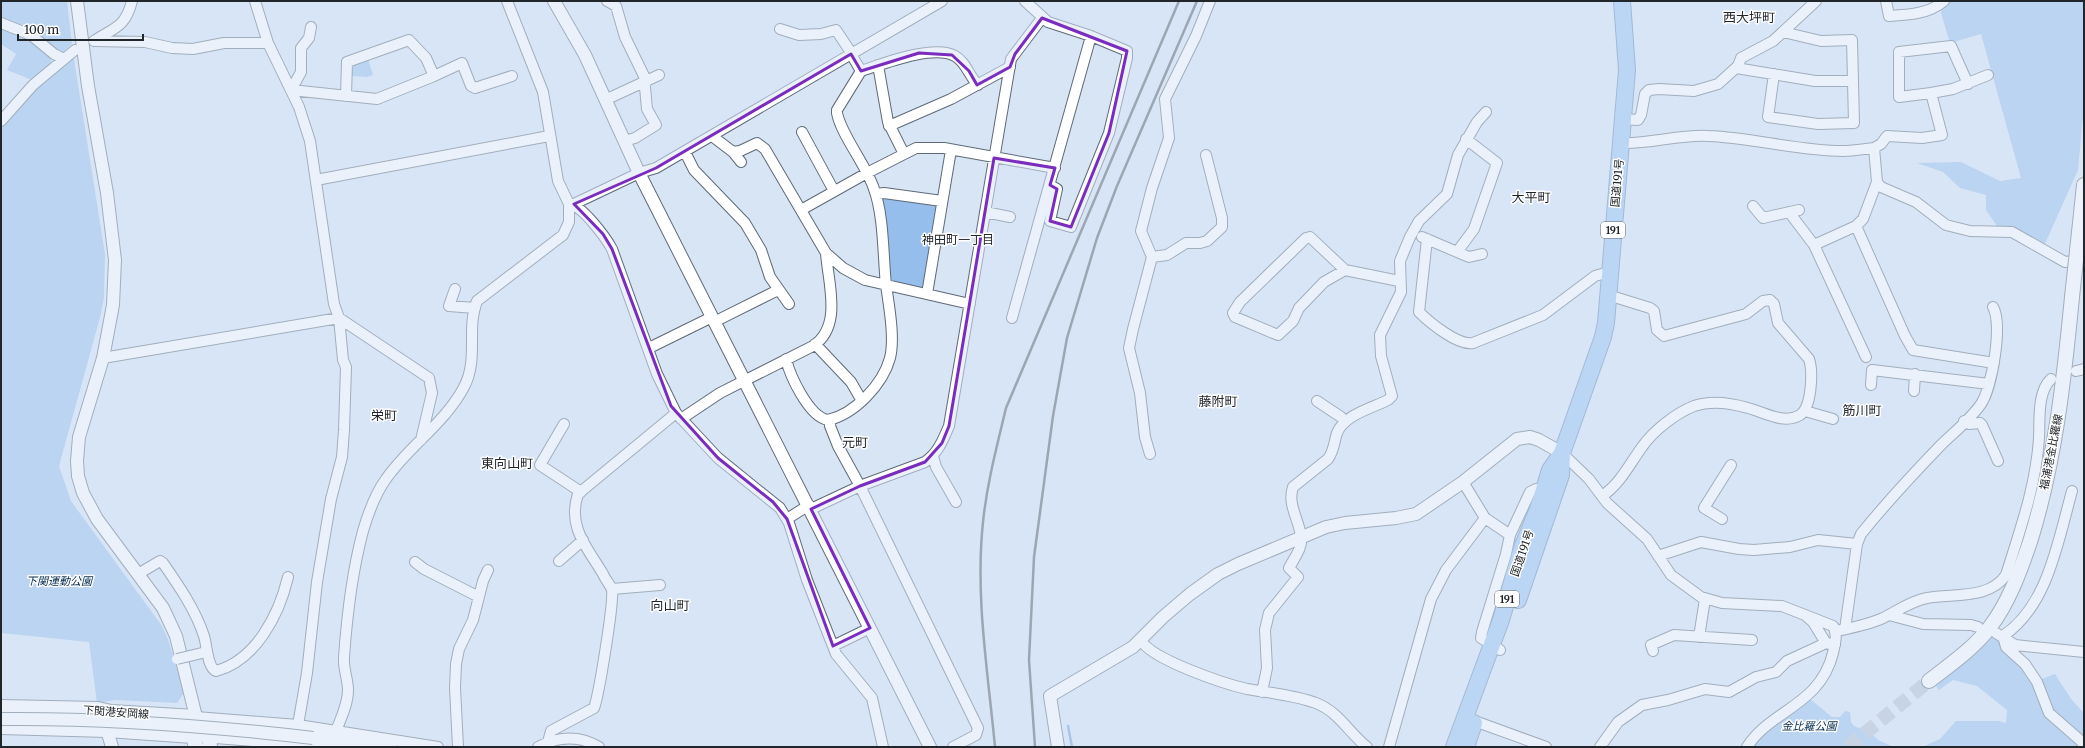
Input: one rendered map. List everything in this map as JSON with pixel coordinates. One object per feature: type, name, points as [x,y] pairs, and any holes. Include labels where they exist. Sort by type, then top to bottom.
[{"type":"highway","name":"国道191号","points":[[1454,747],[1470,720],[1562,475],[1562,453],[1604,337],[1627,70],[1622,1]]},
{"type":"highway","name":"国道191号","points":[[1466,747],[1470,720]]},
{"type":"main road","name":"福浦港金比羅線","points":[[1929,681],[1981,638],[2002,608],[2020,569],[2038,516],[2056,438],[2072,297],[2080,256],[2084,186]]},
{"type":"main road","name":"下関港安岡線","points":[[1,707],[98,710],[196,717]]},
{"type":"main road","points":[[196,717],[209,742]]},
{"type":"main road","name":"下関港安岡線","points":[[1,727],[107,730],[194,742]]},
{"type":"street","points":[[78,1],[78,48],[107,193],[115,260],[113,305],[103,358],[79,437],[77,461],[78,476],[83,494],[97,519],[162,608],[176,636],[196,717],[194,742],[324,747]]},
{"type":"street","points":[[1,121],[33,85],[64,59],[78,48],[119,27],[128,13],[132,1]]},
{"type":"street","points":[[255,1],[268,43],[291,90],[307,129],[334,304],[339,318],[343,360],[346,367],[346,406],[342,456],[331,499],[317,582],[308,673],[298,725]]},
{"type":"street","points":[[507,1],[543,92],[549,136],[558,181],[572,204],[603,234],[612,249],[663,389],[678,416],[718,458],[773,502],[787,519],[801,557],[807,580],[833,646],[841,661],[872,698],[883,747]]},
{"type":"street","points":[[554,1],[582,50],[624,141],[713,320],[810,507],[930,747]]},
{"type":"street","points":[[606,1],[616,6],[625,37],[644,76],[647,109],[656,126],[635,138],[624,141]]},
{"type":"street","points":[[572,204],[640,173],[656,168],[942,1]]},
{"type":"street","points":[[1025,1],[1042,18],[1127,51],[1127,58],[1109,133],[1071,227],[1050,221],[1057,189],[1050,185]]},
{"type":"street","points":[[1150,454],[1145,437],[1140,393],[1129,348],[1132,329],[1152,257],[1141,231],[1152,188],[1170,138],[1165,99],[1196,36],[1210,1]]},
{"type":"street","points":[[1623,119],[1638,120],[1641,115],[1645,94],[1649,90],[1677,89],[1694,91],[1709,88],[1718,84],[1736,68],[1741,58],[1773,41],[1816,1]]},
{"type":"street","points":[[1886,1],[1889,16],[1920,13],[1934,9],[1944,1]]},
{"type":"street","points":[[787,519],[810,507],[860,486],[917,465],[933,456],[942,443],[949,426],[1010,67],[1015,54],[1042,18]]},
{"type":"street","points":[[1,23],[32,35],[54,54],[64,59]]},
{"type":"street","points":[[291,90],[301,72],[301,48],[309,38],[311,27]]},
{"type":"street","points":[[780,29],[799,35],[821,34],[836,30],[861,71]]},
{"type":"street","points":[[1774,74],[1768,117],[1818,124],[1854,123],[1852,40],[1821,41],[1782,32]]},
{"type":"street","points":[[1012,318],[1091,36]]},
{"type":"street","points":[[94,40],[145,42],[172,48],[193,49],[224,43],[268,43]]},
{"type":"street","points":[[346,96],[347,62],[409,40],[426,58],[434,76]]},
{"type":"street","points":[[1968,84],[1951,46],[1899,52],[1899,97],[1931,94],[1953,89],[1968,84],[1988,75]]},
{"type":"street","points":[[786,359],[808,405],[820,417],[830,420],[862,401],[881,379],[890,358],[891,340],[886,284],[886,264],[876,194],[867,173],[838,118],[837,110],[861,71],[919,53],[952,55],[969,71],[978,85]]},
{"type":"street","points":[[291,90],[377,99],[462,63],[471,86],[475,88],[512,76]]},
{"type":"street","points":[[878,65],[882,95],[889,126],[904,154]]},
{"type":"street","points":[[889,126],[951,99],[1010,67]]},
{"type":"street","points":[[1736,68],[1815,82],[1853,81]]},
{"type":"street","points":[[606,100],[658,75]]},
{"type":"street","points":[[1621,143],[1638,143],[1674,138],[1707,136],[1821,150],[1844,151],[1874,148],[1881,144],[1888,136],[1922,138],[1942,135],[1931,94]]},
{"type":"street","points":[[1262,692],[1267,668],[1266,622],[1273,607],[1298,577],[1290,568],[1298,551],[1301,536],[1293,513],[1292,487],[1323,466],[1333,453],[1337,434],[1345,421],[1388,400],[1392,396],[1381,356],[1380,335],[1401,292],[1399,281],[1400,262],[1419,221],[1447,194],[1458,155],[1466,139],[1486,112]]},
{"type":"street","points":[[802,132],[834,191]]},
{"type":"street","points":[[316,180],[549,136]]},
{"type":"street","points":[[712,136],[733,152],[741,162]]},
{"type":"street","points":[[1457,252],[1474,229],[1497,163],[1466,139]]},
{"type":"street","points":[[733,152],[740,151],[757,143],[765,149],[826,253],[842,268],[856,276],[970,304]]},
{"type":"street","points":[[801,210],[867,173],[916,148],[951,150],[1054,168]]},
{"type":"street","points":[[1814,245],[1856,226],[1863,219],[1877,182],[1874,148]]},
{"type":"street","points":[[927,294],[951,150]]},
{"type":"street","points":[[685,152],[694,170],[745,222],[761,250],[770,277],[789,304]]},
{"type":"street","points":[[1152,257],[1168,255],[1186,243],[1200,243],[1207,241],[1220,230],[1222,218],[1206,155]]},
{"type":"street","points":[[1877,182],[1881,187],[1916,202],[1946,225],[1970,231],[2012,232],[2065,262],[2068,267],[2084,273]]},
{"type":"street","points":[[876,194],[884,193],[942,201]]},
{"type":"street","points":[[336,731],[347,697],[348,689],[344,667],[355,565],[363,531],[373,505],[386,479],[451,407],[470,373],[475,308],[477,301],[484,294],[564,235],[569,222],[572,204]]},
{"type":"street","points":[[1753,206],[1763,218],[1794,211],[1814,245],[1866,357]]},
{"type":"street","points":[[985,212],[1010,217]]},
{"type":"street","points":[[1856,226],[1905,336],[1913,350],[1994,363]]},
{"type":"street","points":[[1413,232],[1426,239],[1469,256],[1482,254]]},
{"type":"street","points":[[1345,270],[1324,282],[1299,308],[1292,321],[1278,335],[1235,317],[1233,313],[1240,302],[1306,238],[1310,237],[1345,270],[1399,281]]},
{"type":"street","points":[[1426,239],[1419,312],[1463,344],[1473,343],[1543,315],[1595,276],[1609,272]]},
{"type":"street","points":[[548,742],[551,731],[594,708],[597,702],[612,589],[576,528],[574,505],[581,492],[678,416],[720,392],[815,344],[827,331],[831,319],[826,253]]},
{"type":"street","points":[[2065,262],[2080,256]]},
{"type":"street","points":[[455,289],[449,306],[475,308]]},
{"type":"street","points":[[648,348],[778,290]]},
{"type":"street","points":[[1602,496],[1617,484],[1650,438],[1680,413],[1695,406],[1712,403],[1724,404],[1747,408],[1787,420],[1797,417],[1805,411],[1810,400],[1811,365],[1802,349],[1778,323],[1774,304],[1770,300],[1763,301],[1746,314],[1664,336],[1657,330],[1654,311],[1650,308],[1608,295]]},
{"type":"street","points":[[1600,747],[1618,722],[1642,705],[1668,700],[1705,689],[1729,692],[1756,677],[1776,672],[1787,662],[1830,644],[1840,630],[1857,544],[1861,534],[1900,488],[1980,406],[1989,384],[1994,363],[1996,346],[1996,312],[1993,307]]},
{"type":"street","points":[[103,358],[339,318],[429,378],[432,393],[421,440]]},
{"type":"street","points":[[815,344],[851,382],[862,401]]},
{"type":"street","points":[[1871,384],[1872,370],[1989,384]]},
{"type":"street","points":[[1914,391],[1915,374]]},
{"type":"street","points":[[1840,630],[1889,615],[1926,598],[1987,591],[2001,583],[2006,575],[2028,502],[2038,453],[2043,390],[2051,379]]},
{"type":"street","points":[[1317,401],[1342,417],[1345,421]]},
{"type":"street","points":[[1805,411],[1833,419]]},
{"type":"street","points":[[830,420],[830,426],[838,446],[860,486],[978,728],[976,735],[953,747]]},
{"type":"street","points":[[1964,421],[1969,424],[1980,423],[1982,425],[1998,461]]},
{"type":"street","points":[[564,424],[540,465],[581,492]]},
{"type":"street","points":[[1058,747],[1050,696],[1133,647],[1174,607],[1218,574],[1301,536],[1326,527],[1345,523],[1396,518],[1416,514],[1463,482],[1517,439],[1530,437],[1544,442],[1562,453],[1589,479],[1607,503],[1647,540],[1664,567],[1676,580],[1704,599],[1722,603],[1774,605],[1830,623],[1840,630]]},
{"type":"street","points":[[933,456],[936,467],[956,502]]},
{"type":"street","points":[[1722,519],[1704,508],[1731,465]]},
{"type":"street","points":[[1463,482],[1485,518],[1510,535]]},
{"type":"street","points":[[1496,648],[1482,638],[1482,632],[1506,554],[1510,535],[1530,492],[1536,489]]},
{"type":"street","points":[[2000,635],[2017,626],[2027,614],[2042,586],[2050,566],[2072,491]]},
{"type":"street","points":[[1389,747],[1431,599],[1446,570],[1485,518]]},
{"type":"street","points":[[559,561],[583,540]]},
{"type":"street","points":[[1658,556],[1701,542],[1739,549],[1754,550],[1796,546],[1818,540],[1857,544]]},
{"type":"street","points":[[138,574],[160,561],[163,563],[192,607],[205,652],[211,666],[216,670],[234,663],[247,653],[270,624],[282,598],[288,576]]},
{"type":"street","points":[[415,562],[424,569],[479,597]]},
{"type":"street","points":[[458,747],[455,688],[456,664],[459,649],[473,620],[488,570]]},
{"type":"street","points":[[612,589],[660,585]]},
{"type":"street","points":[[1700,637],[1704,599]]},
{"type":"street","points":[[1889,615],[1923,624],[1971,625],[1978,627]]},
{"type":"street","points":[[1747,747],[1760,732],[1795,706],[1815,688],[1829,666],[1830,644],[1813,622],[1806,616]]},
{"type":"street","points":[[833,646],[870,628]]},
{"type":"street","points":[[1653,651],[1651,644],[1674,635],[1752,640]]},
{"type":"street","points":[[2000,635],[2010,642],[2020,646],[2084,652]]},
{"type":"street","points":[[2000,635],[2006,647],[2026,664],[2037,682],[2049,713],[2081,741],[2084,746]]},
{"type":"street","points":[[1141,640],[1148,650],[1170,662],[1247,689],[1316,703],[1328,709],[1367,747]]},
{"type":"street","points":[[177,659],[205,652]]},
{"type":"street","points":[[196,717],[298,725],[438,747]]},
{"type":"street","points":[[1,719],[65,720],[175,725],[391,747]]},
{"type":"street","points":[[1470,720],[1546,747]]},
{"type":"street","points":[[107,730],[112,747]]},
{"type":"street","points":[[538,747],[548,742],[569,738],[591,742],[599,747]]},
{"type":"highlighted area","points":[[1042,18],[1127,51],[1109,133],[1071,227],[1050,221],[1057,189],[1050,185],[1055,168],[994,158],[949,426],[942,443],[925,462],[860,486],[811,509],[870,628],[833,646],[787,519],[773,502],[718,458],[671,406],[612,249],[603,234],[574,204],[656,168],[851,54],[861,71],[919,53],[952,55],[969,71],[977,85],[1010,67],[1015,54]]},
{"type":"green space","points":[[1,1],[67,1],[72,44],[63,52],[27,29],[1,19]]},
{"type":"green space","points":[[1949,1],[2084,1],[2084,105],[2078,170],[2044,246],[2010,228],[1997,226],[1986,210],[1986,195],[1960,188],[1943,172],[1917,163],[1961,162],[2000,181],[2021,178],[1981,34],[1950,43],[1941,13],[1942,6]]},
{"type":"green space","points":[[1,28],[33,41],[51,57],[51,64],[32,80],[7,70],[16,54],[1,44]]},
{"type":"green space","name":"下関運動公園","points":[[72,59],[74,59],[105,254],[104,297],[101,314],[59,466],[71,501],[162,626],[169,642],[184,693],[177,703],[115,700],[97,703],[89,642],[1,633],[1,128],[29,94]]},
{"type":"green space","points":[[368,59],[373,75],[367,77],[351,76],[351,68],[356,63]]},
{"type":"green space","points":[[883,196],[935,202],[939,206],[926,289],[895,283],[890,278],[880,198]]},
{"type":"green space","points":[[1993,635],[2034,682],[2055,674],[2071,699],[2084,713],[2084,747],[1922,747],[1940,739],[1956,721],[1999,721],[2006,723],[2007,710],[1977,686],[1953,680],[1939,690],[1935,684],[1977,652]]},
{"type":"green space","name":"金比羅公園","points":[[1810,699],[1832,717],[1840,717],[1845,711],[1850,712],[1851,722],[1854,726],[1870,732],[1878,740],[1894,747],[1752,747],[1766,733]]},
{"type":"waterway","points":[[1068,726],[1072,747]]},
{"type":"tunnel","points":[[1848,747],[1929,681]]},
{"type":"railway","points":[[995,747],[981,606],[981,550],[987,493],[1006,408],[1179,1]]},
{"type":"railway","points":[[1035,747],[1029,660],[1034,557],[1053,416],[1067,338],[1097,238],[1117,186],[1197,1]]},
{"type":"district","name":"西大坪町","points":[[1749,17]]},
{"type":"district","name":"大平町","points":[[1531,197]]},
{"type":"district","name":"神田町一丁目","points":[[958,240]]},
{"type":"district","name":"藤附町","points":[[1218,401]]},
{"type":"district","name":"筋川町","points":[[1862,410]]},
{"type":"district","name":"栄町","points":[[384,415]]},
{"type":"district","name":"元町","points":[[855,442]]},
{"type":"district","name":"東向山町","points":[[507,463]]},
{"type":"district","name":"向山町","points":[[670,605]]}]
